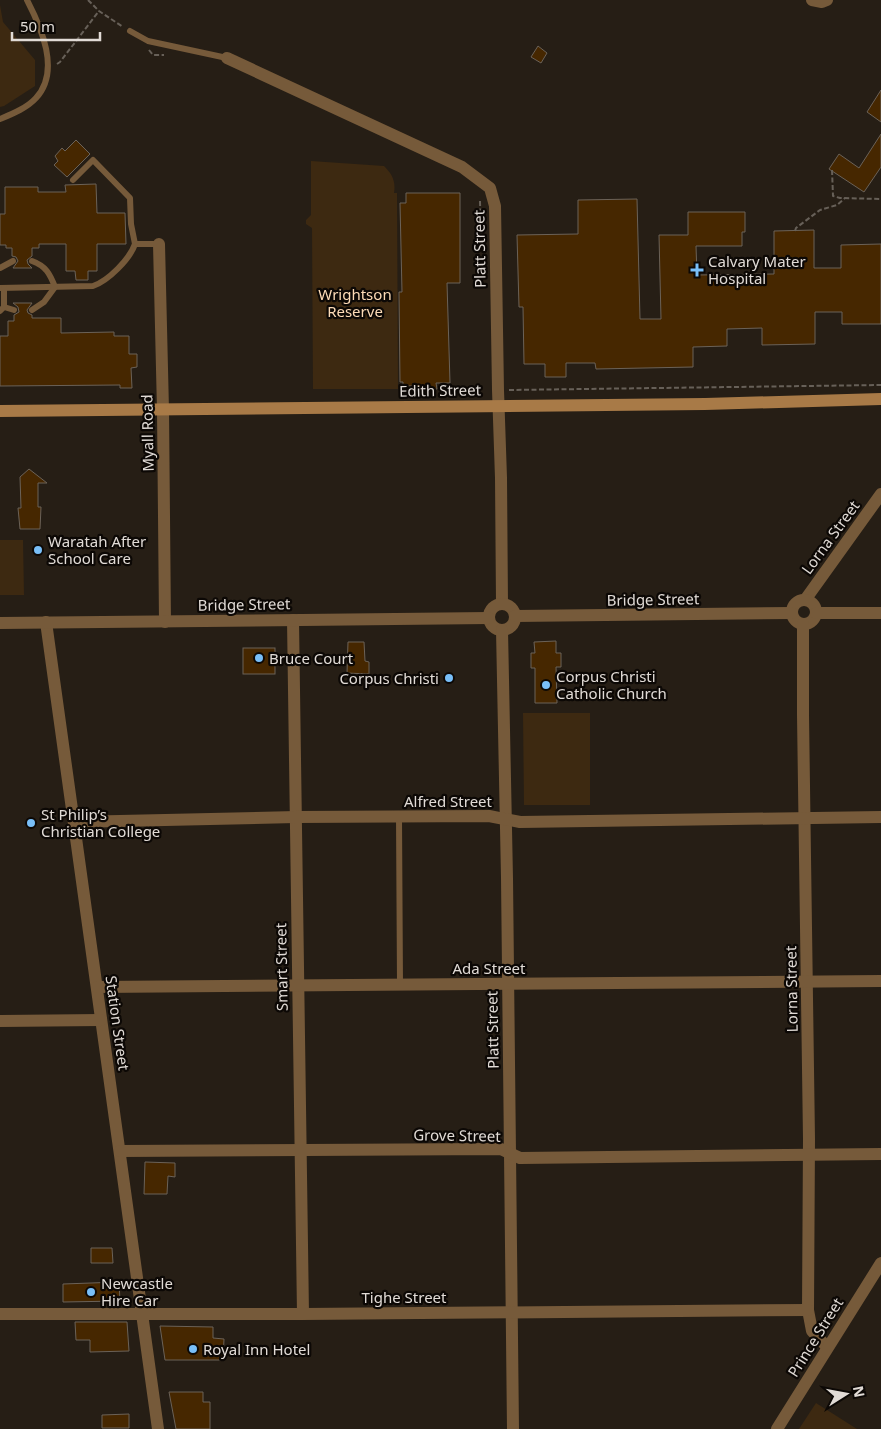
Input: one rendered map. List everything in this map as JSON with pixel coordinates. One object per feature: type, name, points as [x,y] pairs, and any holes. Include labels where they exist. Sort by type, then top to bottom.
[{"type":"main road","name":"Edith Street","points":[[0,411],[705,404],[881,399]]},
{"type":"street","points":[[812,0],[822,2],[827,0]]},
{"type":"street","name":"Platt Street","points":[[227,58],[462,167],[490,188],[495,206],[502,604]]},
{"type":"street","name":"Myall Road","points":[[159,244],[165,622]]},
{"type":"street","name":"Lorna Street","points":[[805,600],[881,494]]},
{"type":"street","points":[[805,600],[813,604],[816,613],[812,621],[803,624],[794,619],[792,613],[795,603],[805,600]]},
{"type":"street","points":[[502,604],[511,608],[515,616],[512,626],[502,630],[495,628],[489,618],[492,609],[496,605],[502,604]]},
{"type":"street","name":"Bridge Street","points":[[515,616],[792,613]]},
{"type":"street","points":[[816,613],[881,613]]},
{"type":"street","name":"Bridge Street","points":[[0,623],[489,618]]},
{"type":"street","name":"Smart Street","points":[[293,620],[303,1314]]},
{"type":"street","name":"Station Street","points":[[46,622],[158,1429]]},
{"type":"street","name":"Lorna Street","points":[[803,624],[808,982],[808,1310],[812,1331],[827,1347]]},
{"type":"street","name":"Platt Street","points":[[502,630],[513,1429]]},
{"type":"street","name":"Alfred Street","points":[[74,822],[296,817],[496,816],[520,822],[881,817]]},
{"type":"street","name":"Ada Street","points":[[97,987],[881,981]]},
{"type":"street","points":[[0,1021],[101,1020]]},
{"type":"street","name":"Grove Street","points":[[120,1151],[501,1149],[520,1158],[881,1154]]},
{"type":"street","name":"Prince Street","points":[[777,1429],[881,1263]]},
{"type":"street","name":"Tighe Street","points":[[0,1314],[808,1310]]},
{"type":"lane","points":[[0,119],[22,109],[36,98],[46,81],[48,69],[45,43],[26,0]]},
{"type":"lane","points":[[130,31],[148,41],[227,58]]},
{"type":"lane","points":[[14,310],[2,309],[2,288],[93,286],[102,283],[132,254],[135,244],[131,224],[130,198],[93,160],[74,180]]},
{"type":"lane","points":[[135,244],[159,244]]},
{"type":"lane","points":[[0,268],[12,261]]},
{"type":"lane","points":[[32,261],[41,264],[50,273],[55,287]]},
{"type":"lane","points":[[32,310],[44,302],[55,287]]},
{"type":"lane","points":[[399,817],[400,985]]},
{"type":"path","points":[[88,0],[99,12],[130,31]]},
{"type":"path","points":[[48,69],[60,62],[99,12]]},
{"type":"path","points":[[141,37],[153,55],[172,54]]},
{"type":"path","points":[[832,170],[833,196],[837,198],[881,199]]},
{"type":"path","points":[[795,231],[796,228],[820,210],[837,205],[845,198]]},
{"type":"path","points":[[480,199],[481,244]]},
{"type":"path","points":[[509,390],[881,385]]},
{"type":"green space","points":[[0,5],[3,22],[35,60],[35,86],[0,107]]},
{"type":"green space","name":"Wrightson Reserve","points":[[311,161],[384,166],[393,178],[394,193],[397,193],[398,389],[313,389],[312,228],[306,224],[306,220],[311,215]]},
{"type":"green space","points":[[0,540],[23,540],[24,595],[0,595]]},
{"type":"green space","points":[[523,713],[590,713],[590,805],[524,805]]},
{"type":"green space","points":[[816,1403],[857,1429],[799,1429]]},
{"type":"building","points":[[538,46],[547,53],[541,63],[531,57]]},
{"type":"building","points":[[881,90],[881,122],[867,112]]},
{"type":"building","points":[[881,134],[881,167],[864,192],[829,169],[839,154],[859,168]]},
{"type":"building","points":[[76,140],[90,154],[67,177],[54,165],[58,161],[55,156],[62,148],[65,151]]},
{"type":"building","points":[[96,184],[97,213],[125,213],[126,244],[97,244],[97,271],[88,271],[88,280],[76,280],[75,271],[66,271],[66,244],[39,244],[39,248],[32,248],[32,256],[27,260],[32,268],[13,268],[18,261],[16,257],[12,256],[12,248],[0,245],[0,214],[5,214],[5,187],[38,187],[38,192],[66,192],[65,185]]},
{"type":"building","points":[[406,193],[460,193],[460,283],[447,283],[450,383],[436,383],[437,389],[415,389],[415,386],[403,386],[403,382],[400,382],[399,292],[402,292],[400,203],[406,203]]},
{"type":"building","points":[[637,199],[640,319],[661,319],[659,235],[688,235],[688,212],[745,212],[745,232],[742,232],[742,246],[696,246],[697,275],[774,274],[774,231],[814,230],[814,268],[841,268],[841,245],[881,244],[881,324],[842,324],[842,312],[815,312],[815,344],[762,345],[762,328],[727,329],[727,346],[693,347],[693,367],[596,369],[595,363],[566,363],[566,377],[545,377],[545,364],[524,364],[523,307],[519,307],[517,235],[578,234],[578,200]]},
{"type":"building","points":[[13,303],[32,303],[27,310],[32,315],[32,318],[61,318],[61,333],[114,332],[114,336],[129,336],[129,354],[137,354],[137,367],[131,368],[132,388],[120,388],[120,385],[0,386],[0,336],[8,336],[8,321],[14,321],[14,315],[19,312],[18,307]]},
{"type":"building","points":[[29,469],[47,483],[38,483],[38,507],[41,507],[40,529],[20,529],[18,508],[21,508],[20,477]]},
{"type":"building","name":"Corpus Christi Catholic Church","points":[[556,641],[556,653],[561,653],[561,667],[556,667],[557,703],[535,703],[535,668],[531,668],[531,653],[535,653],[534,642]]},
{"type":"building","points":[[348,642],[364,642],[365,661],[369,662],[369,674],[347,673]]},
{"type":"building","name":"Bruce Court","points":[[243,648],[275,648],[275,674],[243,674]]},
{"type":"building","points":[[145,1162],[175,1163],[175,1177],[168,1176],[167,1194],[144,1194]]},
{"type":"building","points":[[91,1248],[112,1248],[113,1263],[91,1263]]},
{"type":"building","name":"Newcastle Hire Car","points":[[119,1282],[120,1301],[63,1302],[63,1284]]},
{"type":"building","points":[[75,1322],[127,1322],[129,1351],[90,1352],[90,1340],[76,1340]]},
{"type":"building","name":"Royal Inn Hotel","points":[[160,1326],[213,1327],[213,1338],[224,1339],[223,1360],[165,1360]]},
{"type":"building","points":[[169,1392],[203,1392],[203,1402],[210,1402],[210,1429],[176,1429]]},
{"type":"building","points":[[129,1414],[129,1428],[102,1428],[102,1415]]},
{"type":"place","name":"Calvary Mater Hospital","points":[[697,270]]},
{"type":"place","name":"Waratah After School Care","points":[[38,550]]},
{"type":"place","name":"Bruce Court","points":[[259,658]]},
{"type":"place","name":"Corpus Christi","points":[[449,678]]},
{"type":"place","name":"Corpus Christi Catholic Church","points":[[546,685]]},
{"type":"place","name":"St Philip’s Christian College","points":[[31,823]]},
{"type":"place","name":"Newcastle Hire Car","points":[[91,1292]]},
{"type":"place","name":"Royal Inn Hotel","points":[[193,1349]]}]
